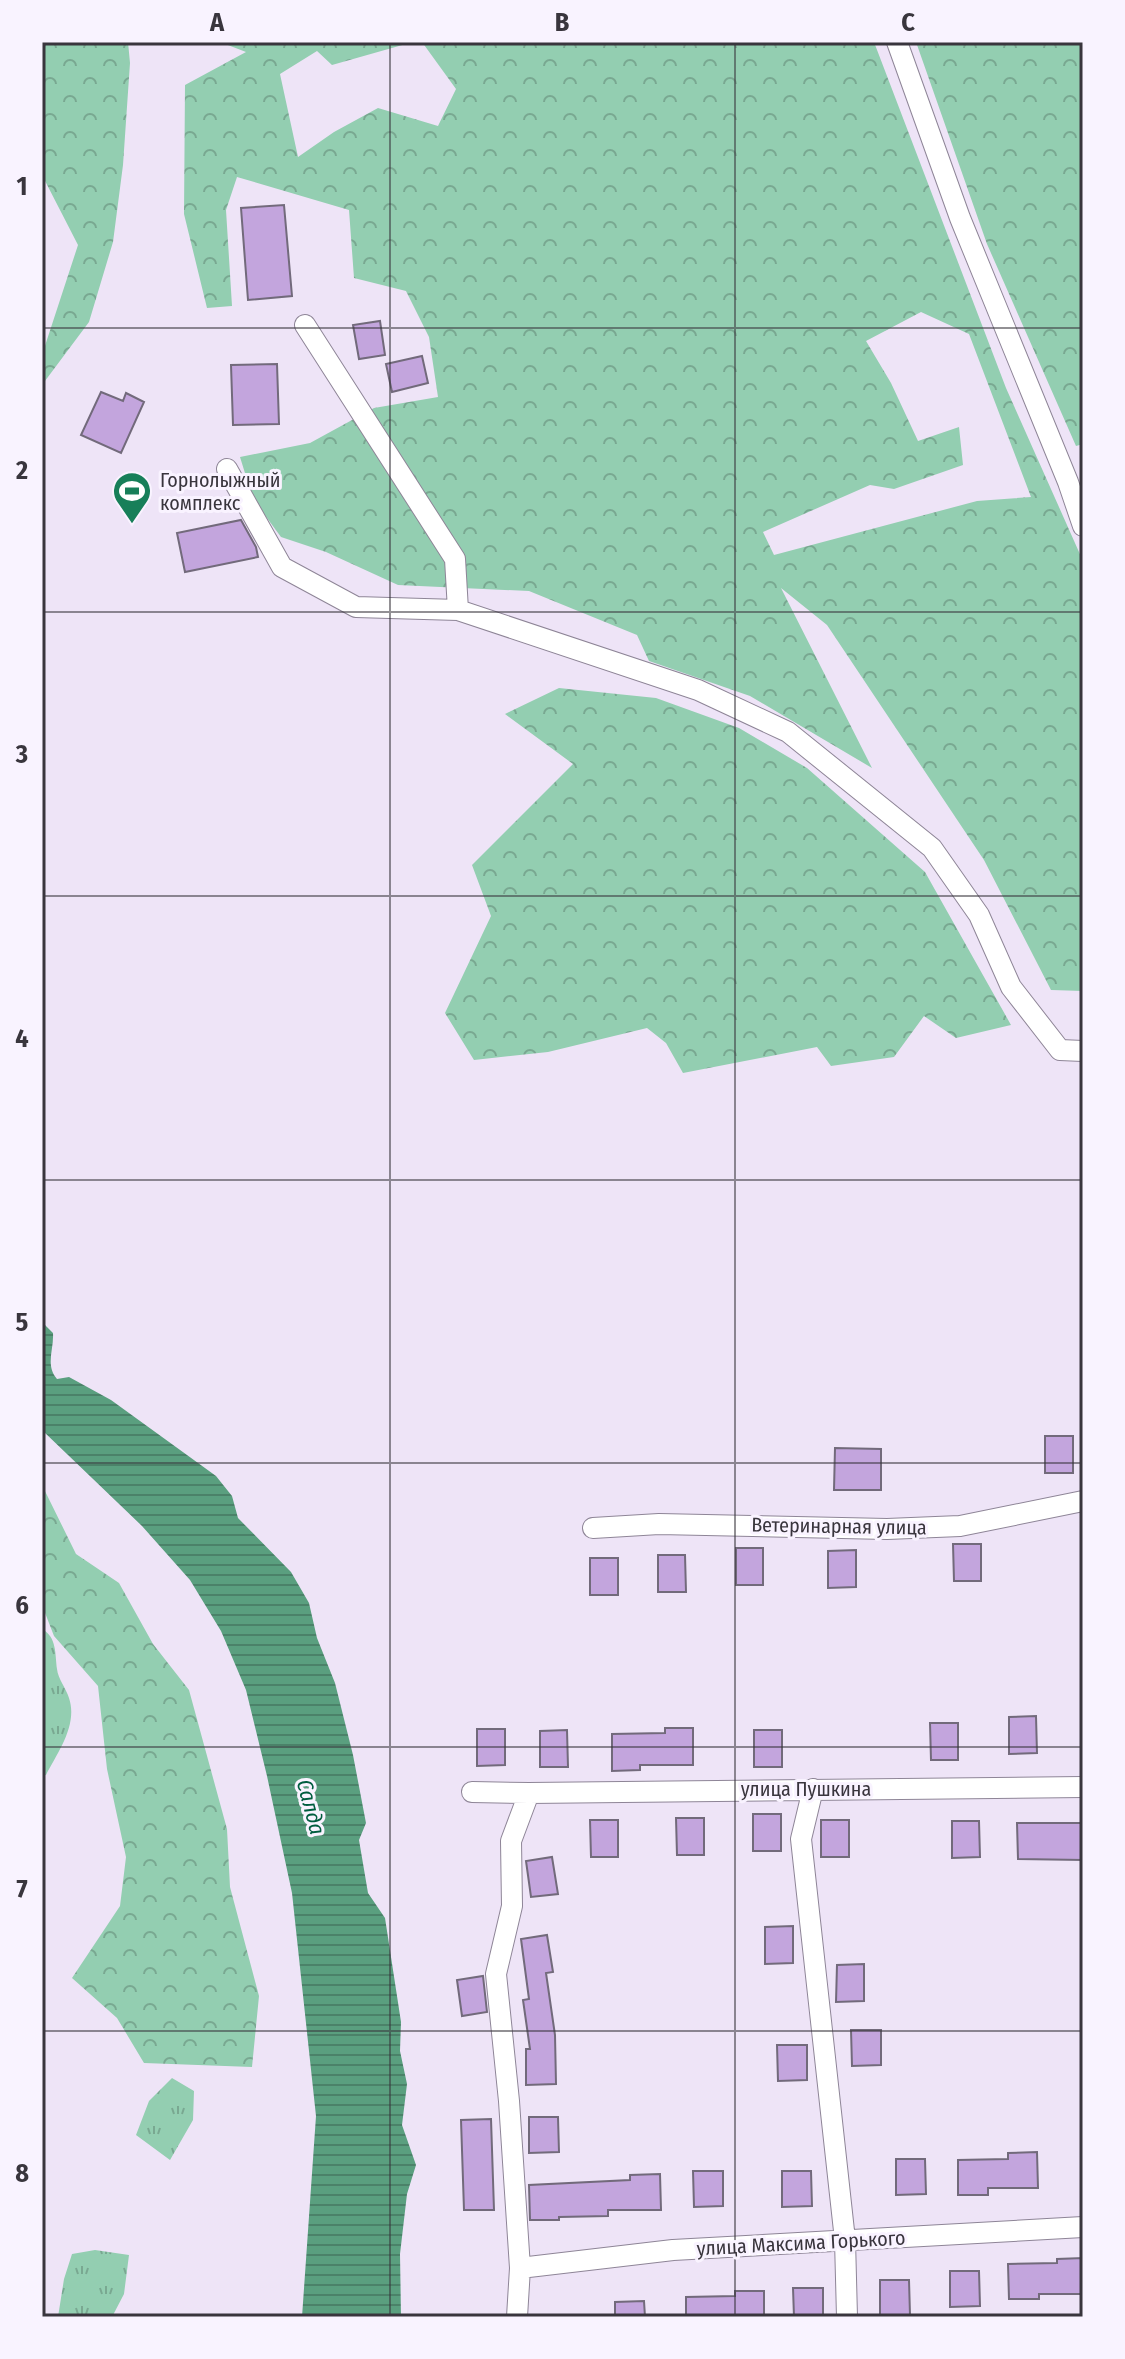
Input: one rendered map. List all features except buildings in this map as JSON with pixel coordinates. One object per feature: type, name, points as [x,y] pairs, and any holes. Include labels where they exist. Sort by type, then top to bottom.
[{"type":"street","points":[[897,42],[960,218],[1076,480],[1083,526]]},
{"type":"street","points":[[305,325],[455,559],[458,610]]},
{"type":"street","points":[[227,469],[282,567],[356,607],[458,610],[698,690],[788,732],[932,848],[979,915],[1011,987],[1060,1050],[1083,1051]]},
{"type":"street","name":"Ветеринарная улица","points":[[593,1528],[659,1524],[887,1529],[960,1526],[1083,1501]]},
{"type":"street","name":"улица Пушкина","points":[[472,1792],[1083,1787]]},
{"type":"street","points":[[813,1789],[801,1839],[845,2240],[847,2317]]},
{"type":"street","points":[[517,2317],[520,2268],[509,2101],[496,1974],[512,1906],[511,1841],[529,1793]]},
{"type":"street","name":"улица Максима Горького","points":[[520,2268],[673,2250],[1083,2227]]},
{"type":"green space","points":[[42,42],[128,42],[130,63],[123,165],[113,242],[89,322],[42,385],[42,355],[78,245],[42,175]]},
{"type":"green space","points":[[220,42],[413,42],[332,65],[317,51],[280,74],[298,157],[334,132],[378,108],[438,126],[456,89],[422,42],[874,42],[1006,388],[1083,561],[1083,991],[1051,990],[984,860],[827,625],[781,588],[872,768],[750,696],[649,661],[637,635],[529,591],[398,585],[326,552],[281,537],[253,499],[240,457],[310,443],[374,408],[438,397],[429,337],[406,291],[354,278],[349,210],[237,177],[226,210],[232,306],[207,308],[184,214],[185,85],[246,52]],"holes":[[[921,312],[969,334],[1031,497],[977,501],[774,555],[763,532],[870,485],[894,489],[963,465],[959,427],[918,441],[891,383],[866,341]]]},
{"type":"green space","points":[[916,42],[1083,42],[1083,444],[1076,446],[987,244]]},
{"type":"green space","points":[[559,688],[656,698],[739,728],[807,768],[925,872],[1011,1025],[956,1038],[924,1016],[894,1057],[831,1066],[817,1047],[683,1073],[666,1043],[647,1028],[548,1052],[474,1060],[445,1013],[491,916],[472,865],[573,764],[505,714]]},
{"type":"green space","points":[[42,1485],[76,1554],[119,1583],[153,1644],[189,1690],[227,1829],[230,1887],[259,1996],[252,2067],[144,2063],[117,2018],[72,1978],[120,1906],[126,1857],[107,1769],[98,1686],[54,1636],[42,1605]]},
{"type":"green space","points":[[42,1629],[53,1641],[58,1673],[68,1694],[71,1718],[65,1738],[46,1775],[42,1776]]},
{"type":"green space","points":[[172,2078],[194,2091],[193,2120],[170,2160],[136,2135],[149,2101]]},
{"type":"green space","points":[[95,2250],[129,2255],[124,2294],[112,2317],[58,2317],[72,2254]]},
{"type":"water","name":"Салда","points":[[42,1322],[53,1333],[51,1368],[57,1379],[69,1377],[111,1400],[216,1476],[232,1496],[238,1518],[291,1572],[309,1603],[317,1638],[335,1683],[353,1755],[366,1823],[359,1840],[368,1893],[385,1918],[401,2022],[400,2051],[407,2084],[402,2125],[416,2165],[407,2194],[400,2254],[401,2317],[302,2317],[316,2116],[292,1893],[246,1690],[221,1631],[190,1580],[142,1526],[43,1431]]},
{"type":"place","name":"Горнолыжный комплекс","points":[[132,525]]}]
